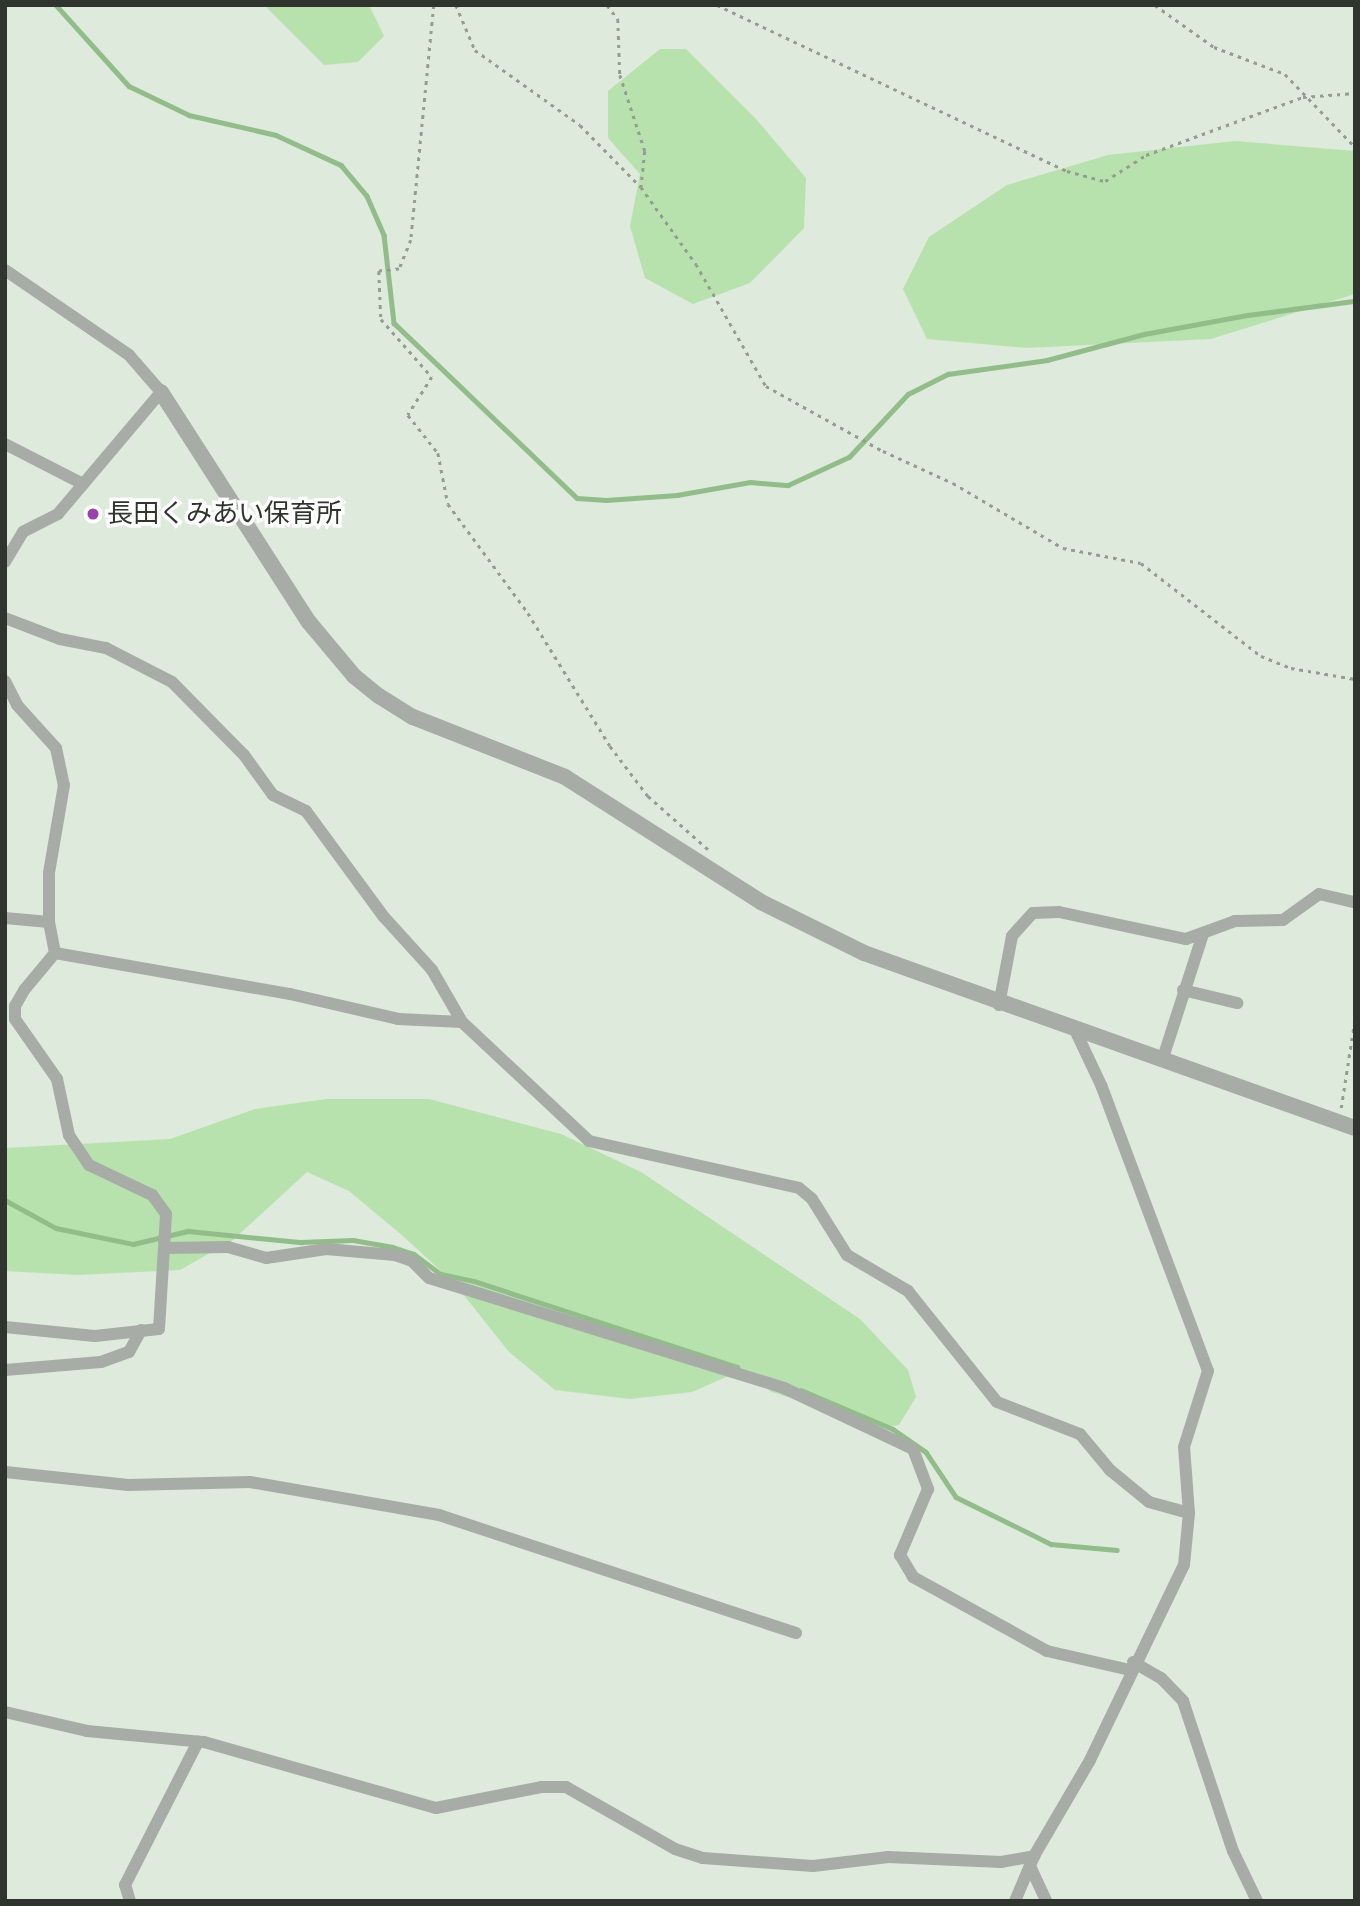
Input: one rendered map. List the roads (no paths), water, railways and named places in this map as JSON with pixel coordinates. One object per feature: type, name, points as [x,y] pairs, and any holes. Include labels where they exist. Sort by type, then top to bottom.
[{"type":"street","points":[[5,270],[128,355],[161,392],[308,621],[354,676],[413,718],[565,777],[714,872],[821,933],[999,1005],[1347,1125]]},
{"type":"street","points":[[5,562],[23,532],[58,514],[161,392]]},
{"type":"street","points":[[5,444],[83,484]]},
{"type":"street","points":[[5,618],[60,639],[106,648],[172,682],[244,755],[273,795],[306,811],[384,917],[432,970],[462,1022],[589,1142],[799,1188],[812,1199],[847,1255],[908,1290],[997,1402],[1080,1434],[1110,1470],[1149,1502],[1189,1513]]},
{"type":"street","points":[[5,681],[17,705],[56,748],[64,785],[49,873],[49,922],[55,953]]},
{"type":"street","points":[[999,1005],[1012,936],[1033,913],[1059,912],[1186,939],[1235,921],[1283,920],[1319,894],[1355,902]]},
{"type":"street","points":[[5,918],[49,922]]},
{"type":"street","points":[[1162,1062],[1203,933]]},
{"type":"street","points":[[55,953],[276,991],[398,1019],[462,1022]]},
{"type":"street","points":[[5,1327],[95,1336],[159,1329],[166,1214],[152,1195],[89,1165],[69,1135],[57,1079],[15,1019],[15,1006],[25,989],[55,953]]},
{"type":"street","points":[[1183,990],[1237,1003]]},
{"type":"street","points":[[1015,1901],[1032,1861],[1090,1760],[1132,1666],[1184,1565],[1189,1513],[1184,1447],[1208,1371],[1102,1087],[1076,1032]]},
{"type":"street","points":[[166,1247],[228,1247],[266,1258],[326,1249],[395,1255],[412,1261],[429,1278],[783,1388],[914,1449],[928,1489],[900,1555],[914,1577],[1047,1651],[1132,1666],[1161,1678],[1183,1701],[1233,1851],[1257,1901]]},
{"type":"street","points":[[5,1370],[101,1362],[129,1352],[141,1331]]},
{"type":"street","points":[[5,1472],[128,1485],[250,1482],[439,1515],[796,1633]]},
{"type":"street","points":[[5,1712],[87,1731],[198,1741],[436,1808],[541,1787],[566,1787],[675,1849],[703,1858],[813,1866],[888,1857],[1032,1861]]},
{"type":"street","points":[[130,1901],[125,1885],[198,1741]]},
{"type":"street","points":[[1032,1861],[1046,1901]]},
{"type":"waterway","points":[[56,5],[129,86],[189,115],[276,135],[341,165],[367,196],[384,235],[394,323],[577,498],[606,500],[677,495],[750,482],[788,485],[849,457],[908,394],[948,374],[1047,360],[1144,334],[1248,315],[1355,301]]},
{"type":"waterway","points":[[5,1200],[56,1228],[133,1244],[188,1231],[301,1242],[353,1240],[392,1247],[414,1254],[441,1274],[474,1281],[737,1367]]},
{"type":"waterway","points":[[801,1390],[893,1429],[926,1452],[956,1497],[1051,1544],[1117,1550]]},
{"type":"place","name":"長田くみあい保育所","points":[[93,514]]}]
